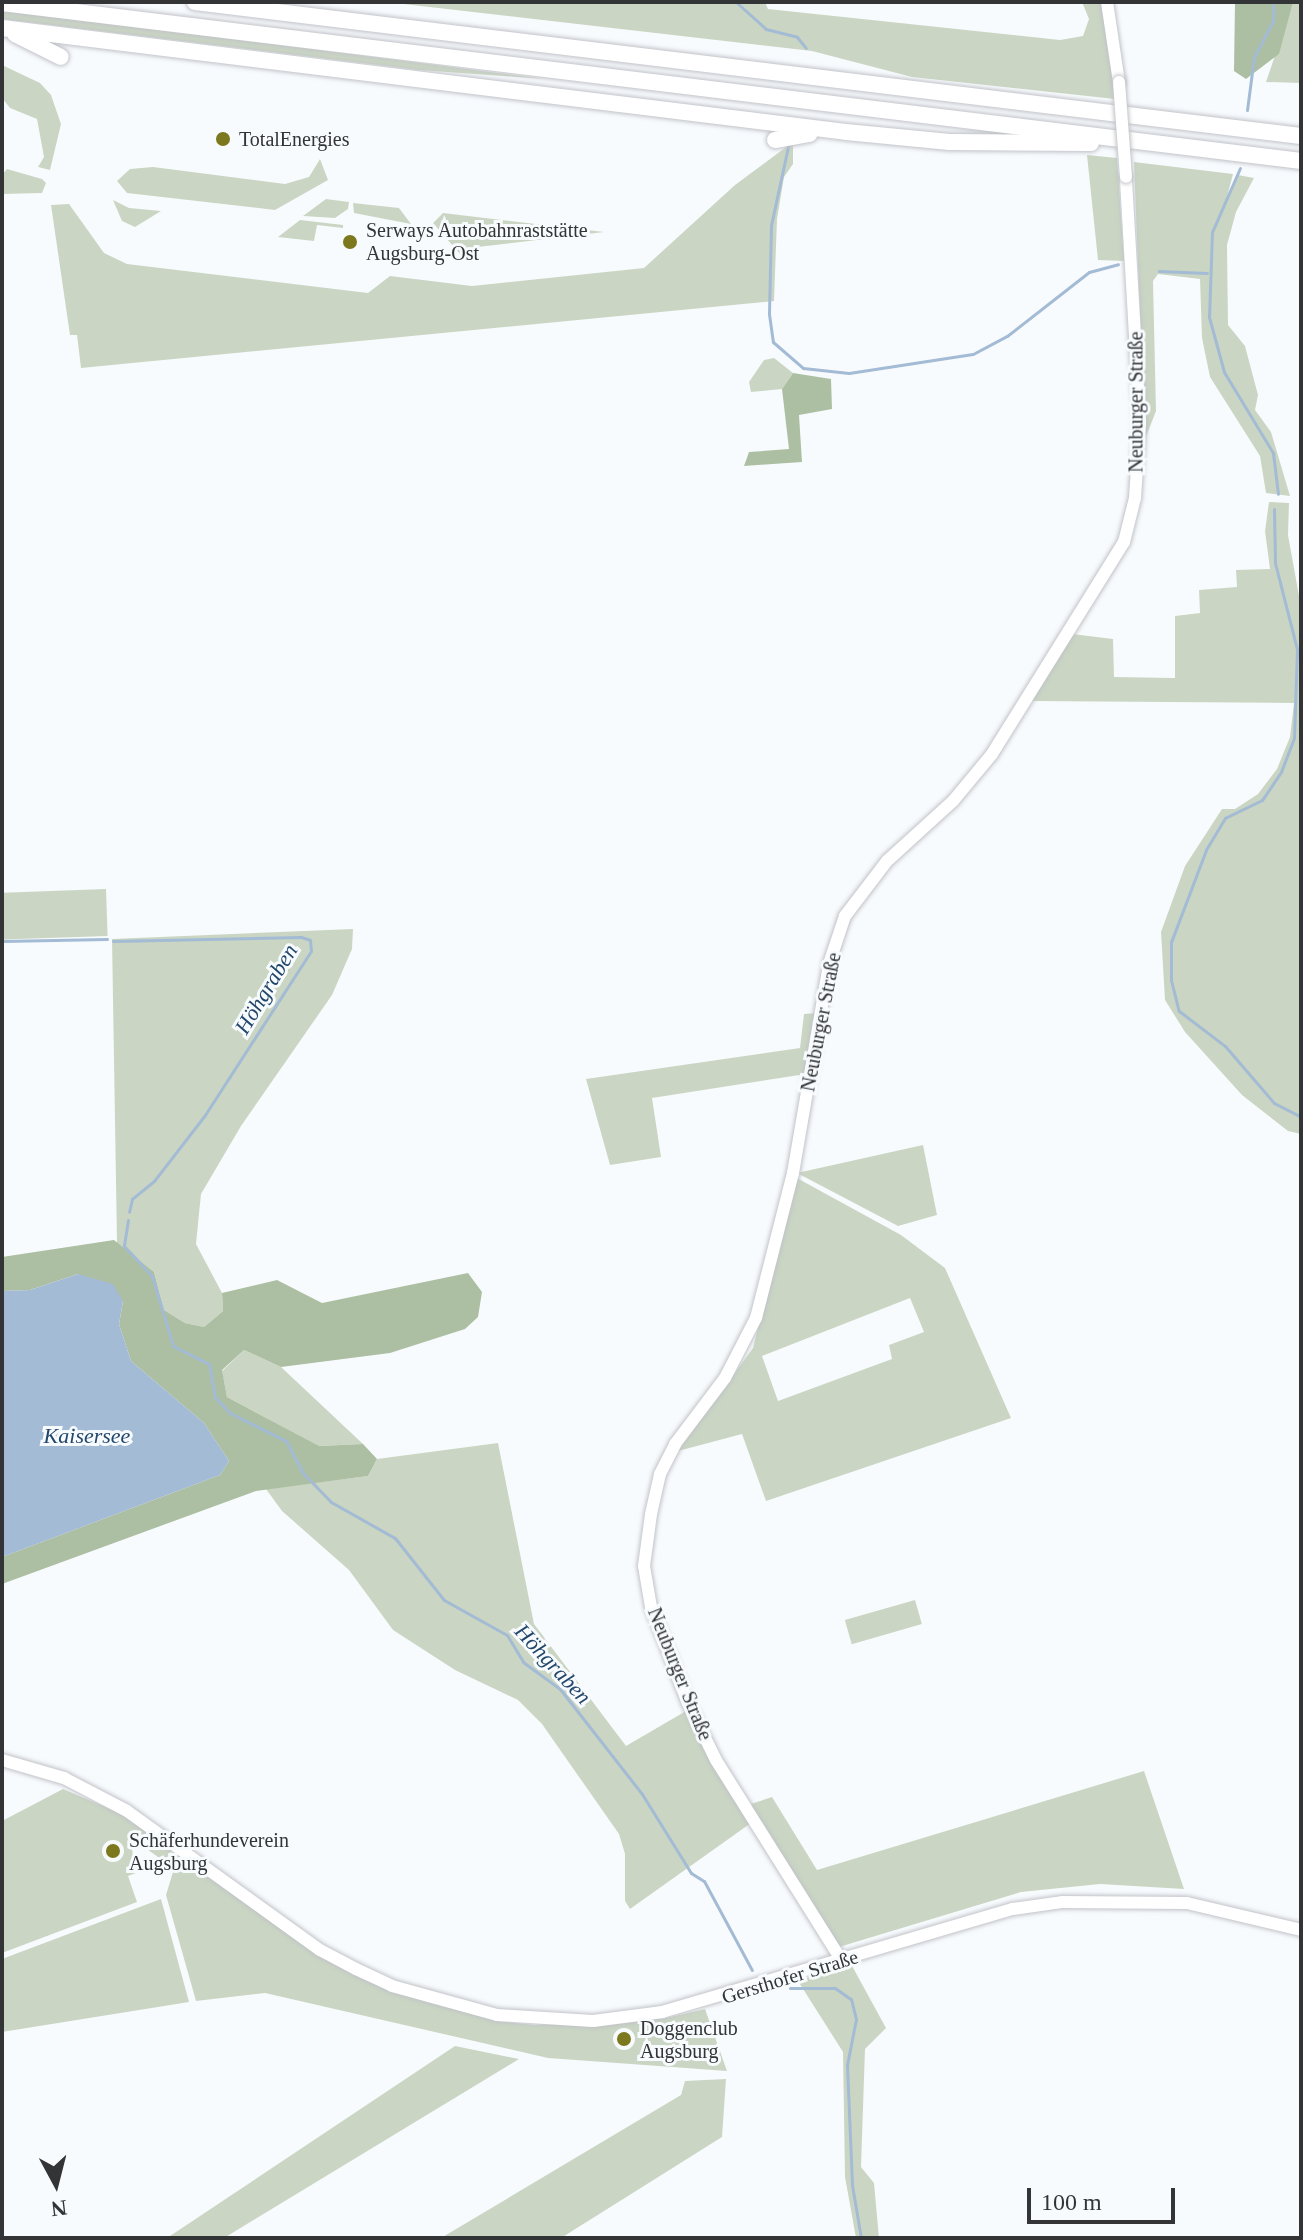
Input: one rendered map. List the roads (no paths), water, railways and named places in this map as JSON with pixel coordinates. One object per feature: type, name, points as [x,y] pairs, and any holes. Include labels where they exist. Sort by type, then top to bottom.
[{"type":"highway","points":[[195,2],[1301,136]]},
{"type":"highway","points":[[264,2],[341,20]]},
{"type":"highway","points":[[2,3],[1301,161]]},
{"type":"highway","points":[[2,29],[846,132],[1010,144],[1133,140]]},
{"type":"highway","points":[[2,29],[61,57]]},
{"type":"highway","points":[[775,140],[846,132]]},
{"type":"street","name":"Neuburger Straße","points":[[842,1961],[716,1760],[688,1703],[651,1607],[644,1566],[651,1514],[660,1474],[675,1444],[725,1378],[756,1318],[793,1173],[829,964],[845,916],[887,861],[953,801],[992,754],[1124,542],[1135,498],[1140,423],[1119,82],[1107,2]]},
{"type":"street","name":"Gersthofer Straße","points":[[2,1760],[64,1778],[127,1811],[320,1950],[392,1986],[458,2007],[538,2020],[593,2021],[708,2002],[1013,1909],[1088,1900],[1216,1907],[1301,1930]]},
{"type":"water","name":"Kaisersee","points":[[78,1274],[113,1284],[123,1301],[119,1324],[131,1361],[204,1423],[229,1461],[220,1475],[2,1557],[2,1291],[30,1290]]},
{"type":"waterway","points":[[736,2],[766,29],[797,37],[806,48]]},
{"type":"waterway","points":[[1247,110],[1254,57],[1273,21],[1273,2]]},
{"type":"waterway","points":[[789,142],[771,225],[769,314],[773,342],[803,368],[849,373],[973,354],[1007,336],[1089,272],[1118,264]]},
{"type":"waterway","points":[[1240,168],[1212,232],[1209,317],[1224,372],[1273,453],[1278,494]]},
{"type":"waterway","points":[[1159,271],[1207,273]]},
{"type":"waterway","points":[[1274,509],[1275,563],[1297,649],[1294,738],[1281,772],[1262,800],[1225,818],[1206,850],[1171,942],[1171,980],[1179,1011],[1225,1046],[1274,1103],[1301,1117]]},
{"type":"waterway","name":"Höhgraben","points":[[113,941],[301,937],[310,940],[311,951],[205,1115],[154,1181],[132,1199],[129,1212]]},
{"type":"waterway","name":"Höhgraben","points":[[2,941],[107,939]]},
{"type":"waterway","name":"Höhgraben","points":[[128,1220],[124,1246],[152,1276],[173,1346],[209,1364],[215,1397],[230,1413],[286,1441],[303,1473],[331,1502],[395,1538],[444,1600],[507,1635],[523,1662],[560,1689],[642,1794],[691,1873],[704,1881],[752,1970]]},
{"type":"waterway","name":"Höhgraben","points":[[790,1988],[835,1988],[851,1999],[856,2019],[847,2065],[852,2185],[861,2238]]},
{"type":"place","name":"TotalEnergies","points":[[223,139]]},
{"type":"place","name":"Serways Autobahnraststätte Augsburg-Ost","points":[[350,242]]},
{"type":"place","name":"Schäferhundeverein Augsburg","points":[[113,1851]]},
{"type":"place","name":"Doggenclub Augsburg","points":[[624,2039]]}]
